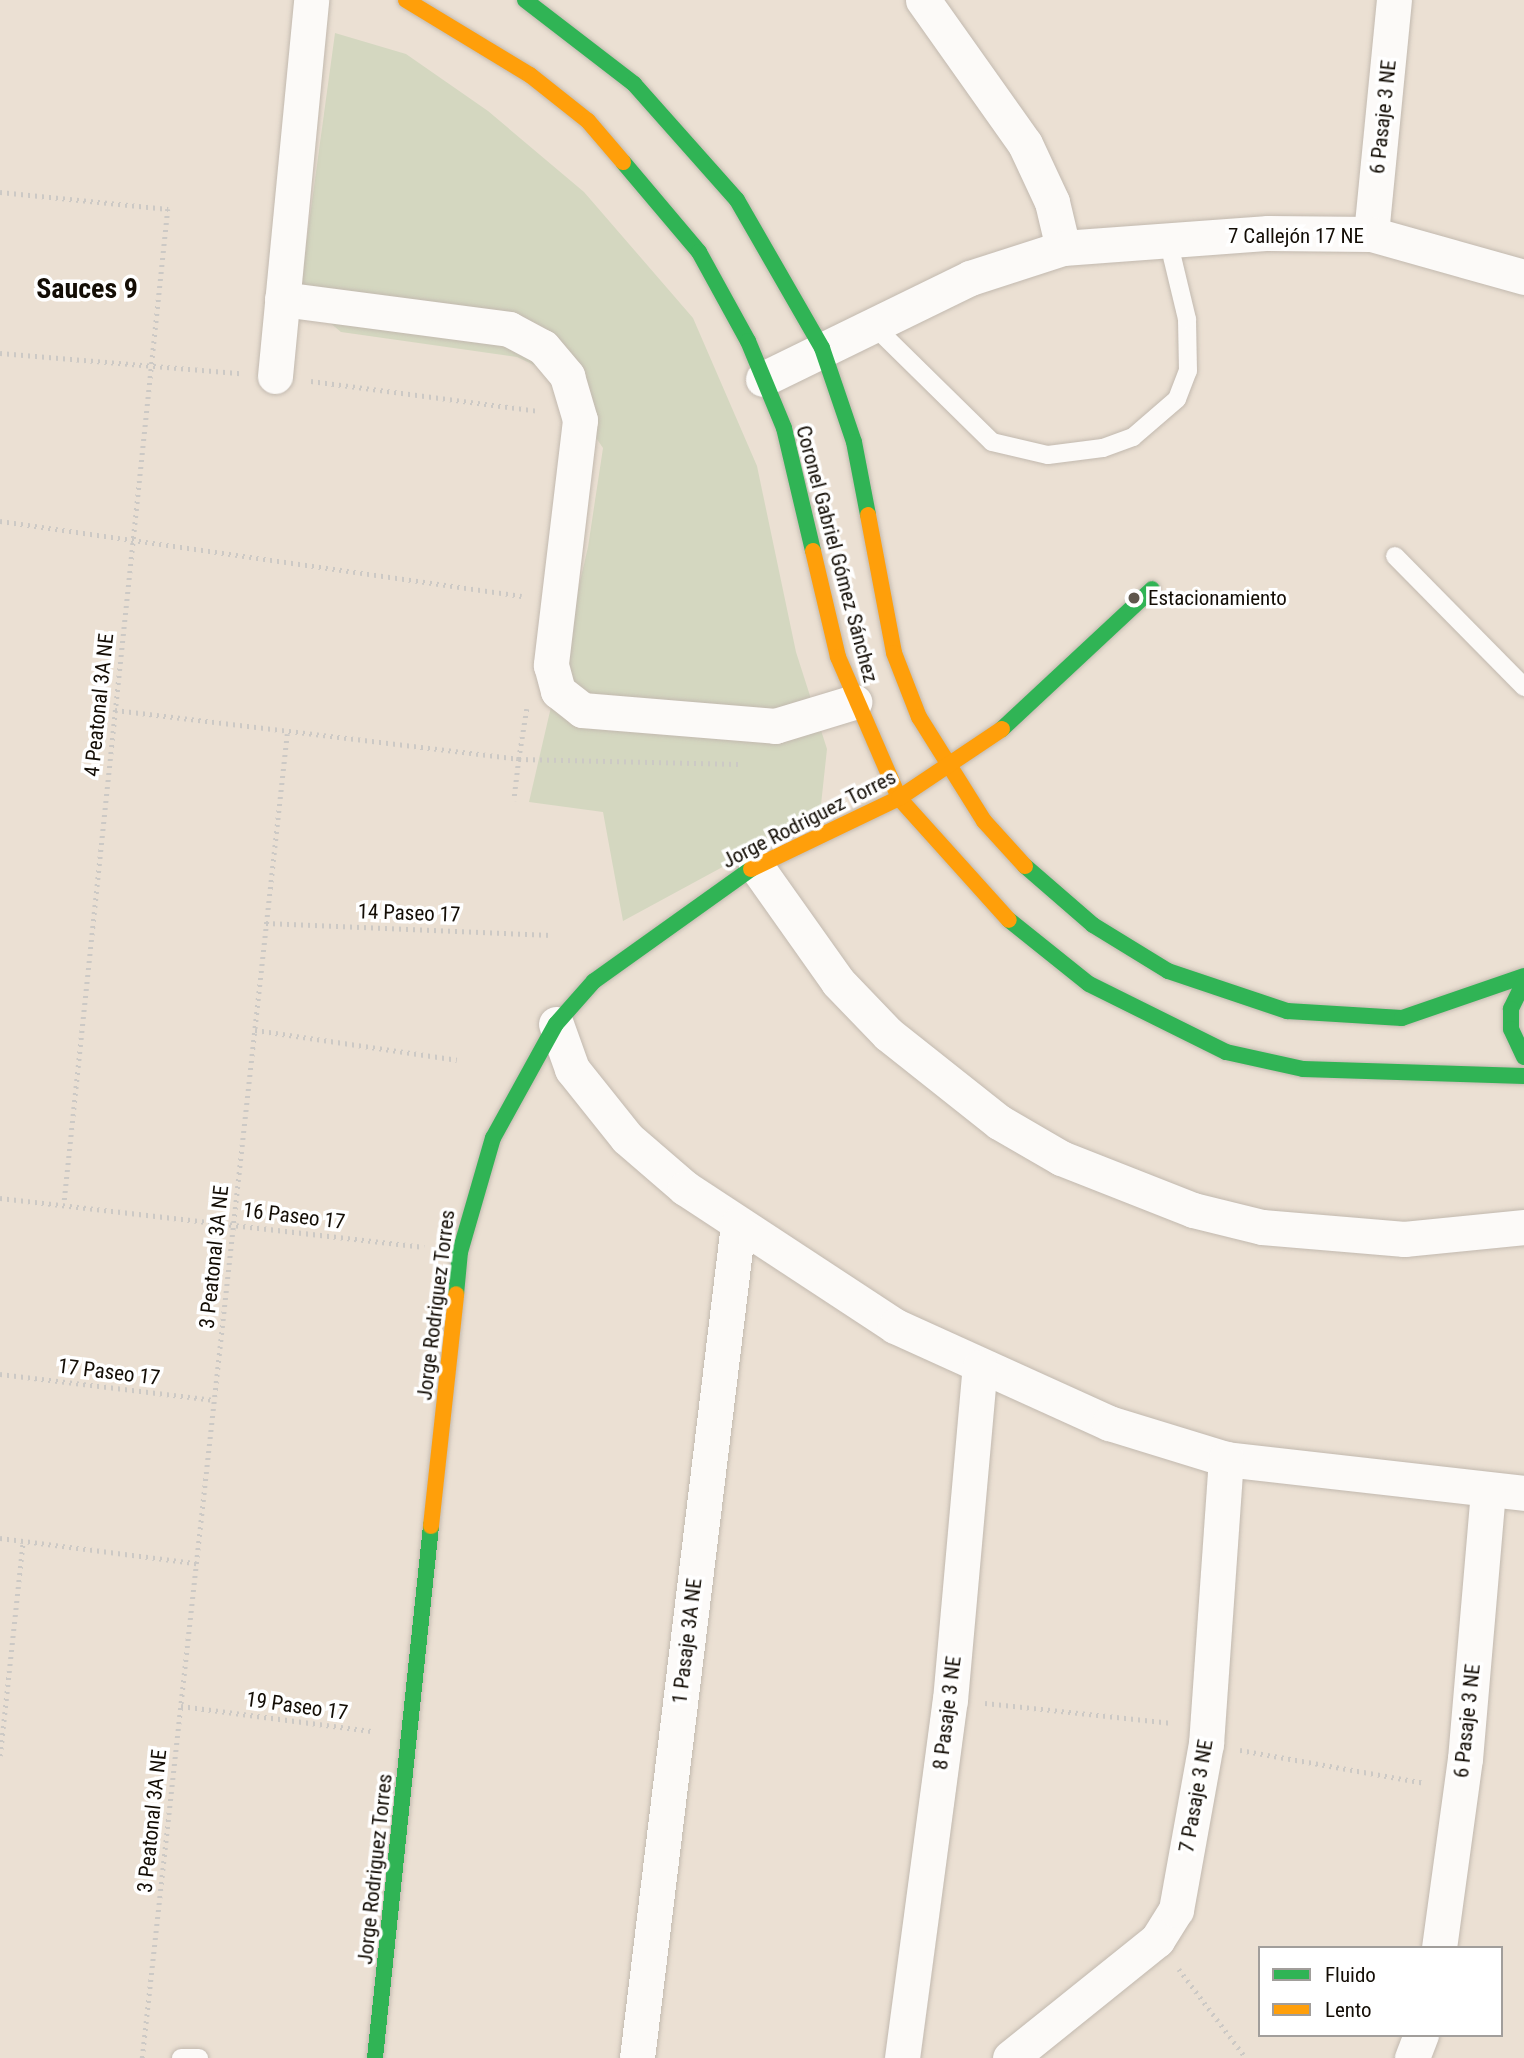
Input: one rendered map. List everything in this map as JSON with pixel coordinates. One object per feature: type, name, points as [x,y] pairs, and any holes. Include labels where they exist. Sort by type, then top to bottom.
[{"type":"street","points":[[275,376],[311,0]]},
{"type":"street","name":"Coronel Gabriel Gómez Sánchez","points":[[406,0],[530,75],[588,121],[699,252],[763,379],[804,498],[820,584],[854,702],[899,798],[998,911],[1089,984],[1153,1021],[1226,1052],[1303,1069],[1524,1076]]},
{"type":"street","name":"Coronel Gabriel Gómez Sánchez","points":[[525,0],[634,84],[693,146],[781,268],[822,348],[854,442],[894,653],[947,770],[1035,877],[1093,925],[1168,971],[1224,994],[1287,1011],[1402,1018],[1524,976]]},
{"type":"street","points":[[923,0],[1025,144],[1052,202],[1063,248]]},
{"type":"street","name":"6 Pasaje 3 NE","points":[[1371,234],[1394,0]]},
{"type":"street","name":"7 Callejón 17 NE","points":[[763,379],[970,278],[1063,248],[1168,240],[1371,234],[1524,277]]},
{"type":"street","points":[[282,299],[509,330],[544,346],[567,376],[580,420],[551,665],[558,691],[582,710],[775,726],[854,702]]},
{"type":"street","name":"Jorge Rodriguez Torres","points":[[376,2058],[460,1252],[493,1138],[556,1024],[594,981],[756,866],[899,798],[983,746],[1152,589]]},
{"type":"street","points":[[756,866],[838,982],[888,1034],[990,1115],[1061,1158],[1193,1210],[1262,1227],[1404,1239],[1524,1227]]},
{"type":"street","points":[[1524,982],[1511,1019],[1524,1057]]},
{"type":"street","points":[[556,1024],[572,1069],[627,1138],[738,1224],[895,1326],[980,1367],[1109,1423],[1226,1459],[1489,1493],[1524,1493]]},
{"type":"street","name":"1 Pasaje 3A NE","points":[[637,2058],[738,1224]]},
{"type":"street","name":"8 Pasaje 3 NE","points":[[902,2058],[950,1700],[980,1367]]},
{"type":"street","name":"7 Pasaje 3 NE","points":[[1010,2058],[1157,1940],[1175,1910],[1207,1736],[1226,1459]]},
{"type":"street","name":"6 Pasaje 3 NE","points":[[1439,1946],[1460,1789],[1489,1493]]},
{"type":"street","points":[[1412,2058],[1421,2037]]},
{"type":"lane","points":[[872,324],[992,442],[1048,455],[1103,448],[1133,438],[1177,399],[1188,372],[1187,319],[1168,240]]},
{"type":"lane","points":[[1395,556],[1524,687]]},
{"type":"lane","points":[[181,2058],[199,2058]]},
{"type":"path","name":"4 Peatonal 3A NE","points":[[0,192],[168,209],[64,1205]]},
{"type":"path","points":[[0,353],[275,376],[544,411]]},
{"type":"path","points":[[0,521],[532,597]]},
{"type":"path","points":[[115,710],[287,734],[519,759],[514,801]]},
{"type":"path","name":"3 Peatonal 3A NE","points":[[142,2058],[287,734]]},
{"type":"path","name":"14 Paseo 17","points":[[266,923],[552,935]]},
{"type":"path","points":[[255,1030],[457,1060]]},
{"type":"path","name":"16 Paseo 17","points":[[0,1198],[460,1252]]},
{"type":"path","name":"17 Paseo 17","points":[[0,1374],[214,1400]]},
{"type":"path","points":[[0,1538],[196,1563]]},
{"type":"path","points":[[0,1756],[23,1541]]},
{"type":"path","points":[[950,1700],[1207,1736],[1460,1789]]},
{"type":"path","name":"19 Paseo 17","points":[[181,1706],[410,1737]]},
{"type":"path","points":[[1157,1940],[1246,2058]]},
{"type":"green space","points":[[335,33],[406,54],[488,111],[584,192],[693,318],[757,466],[796,652],[827,749],[820,814],[623,921],[603,812],[529,802],[588,547],[603,448],[553,374],[517,357],[341,332],[299,297]]},
{"type":"traffic: fast","points":[[525,0],[634,84],[737,200],[822,348],[854,442],[868,515]]},
{"type":"traffic: fast","points":[[623,162],[699,252],[748,341],[784,428],[813,551]]},
{"type":"traffic: fast","points":[[1002,729],[1152,589]]},
{"type":"traffic: fast","points":[[1025,866],[1093,925],[1168,971],[1287,1011],[1402,1018],[1524,976]]},
{"type":"traffic: fast","points":[[456,1294],[460,1252],[493,1138],[556,1024],[594,981],[751,869]]},
{"type":"traffic: fast","points":[[1009,920],[1089,984],[1226,1052],[1303,1069],[1524,1076]]},
{"type":"traffic: fast","points":[[1524,982],[1511,1009],[1511,1029],[1524,1057]]},
{"type":"traffic: fast","points":[[375,2058],[431,1526]]},
{"type":"traffic: slow","points":[[406,0],[530,75],[588,121],[623,162]]},
{"type":"traffic: slow","points":[[868,515],[894,653],[919,717],[984,821],[1025,866]]},
{"type":"traffic: slow","points":[[813,551],[838,657],[899,798],[1009,920]]},
{"type":"traffic: slow","points":[[751,869],[899,798],[1002,729]]},
{"type":"traffic: slow","points":[[431,1526],[456,1294]]},
{"type":"place","name":"Estacionamiento","points":[[1134,598]]},
{"type":"district","name":"Sauces 9","points":[[87,289]]}]
